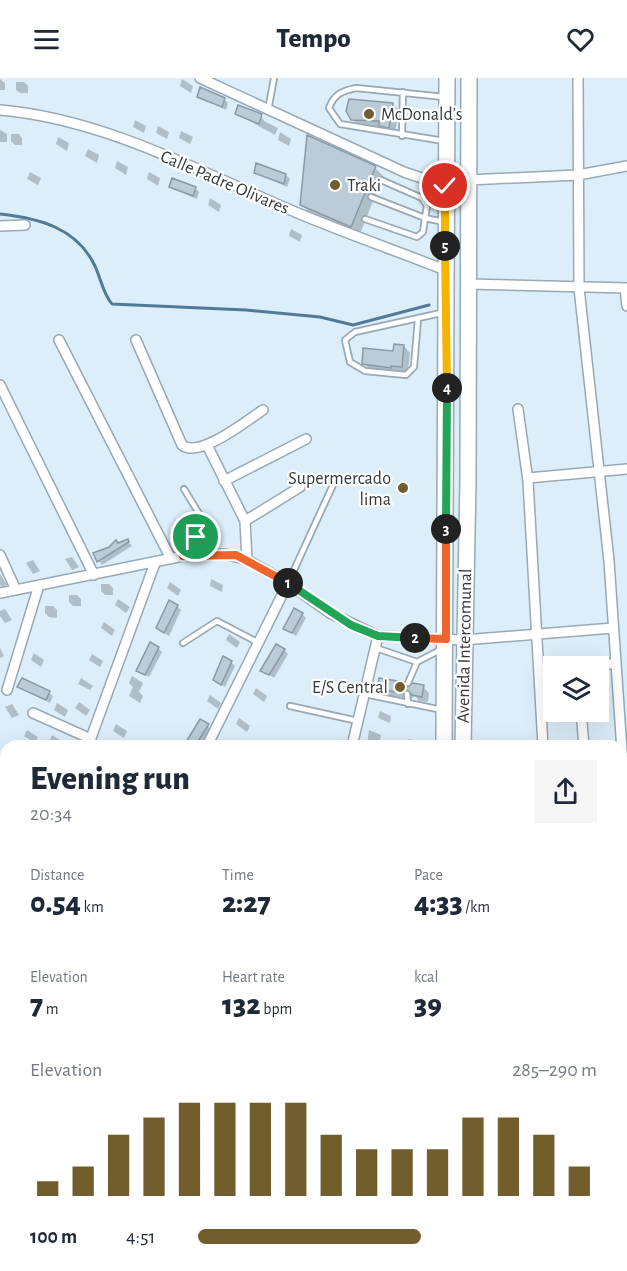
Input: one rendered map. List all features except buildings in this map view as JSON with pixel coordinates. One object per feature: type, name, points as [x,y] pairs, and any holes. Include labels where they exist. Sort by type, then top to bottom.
[{"type":"main road","name":"Avenida Intercomunal","points":[[444,740],[447,311],[444,222],[447,78]]},
{"type":"main road","name":"Avenida Intercomunal","points":[[463,740],[463,640],[468,480],[469,78]]},
{"type":"street","points":[[200,78],[404,172],[445,186]]},
{"type":"street","points":[[578,78],[579,288],[609,561],[620,740]]},
{"type":"street","name":"Calle Padre Olivares","points":[[0,110],[39,113],[156,151],[301,215],[446,270]]},
{"type":"street","points":[[468,180],[578,175],[627,166]]},
{"type":"street","points":[[0,226],[25,225]]},
{"type":"street","points":[[468,284],[626,288],[627,306]]},
{"type":"street","points":[[59,340],[171,559]]},
{"type":"street","points":[[136,340],[182,445],[192,450],[207,445],[263,410]]},
{"type":"street","points":[[0,385],[94,575]]},
{"type":"street","points":[[518,409],[528,478],[543,740]]},
{"type":"street","points":[[224,481],[306,439]]},
{"type":"street","points":[[207,445],[245,521],[247,560]]},
{"type":"street","points":[[528,478],[627,469]]},
{"type":"street","points":[[245,521],[300,487]]},
{"type":"street","points":[[0,593],[183,556],[225,554],[247,560],[288,583],[330,613],[378,636],[445,643],[536,633],[613,628]]},
{"type":"street","points":[[0,555],[16,590]]},
{"type":"street","points":[[90,740],[155,563]]},
{"type":"street","points":[[210,740],[288,583]]},
{"type":"street","points":[[7,690],[39,585]]},
{"type":"street","points":[[353,740],[378,636]]},
{"type":"street","points":[[609,664],[615,663]]},
{"type":"street","points":[[33,713],[85,740]]},
{"type":"street","points":[[582,722],[583,740]]},
{"type":"lane","points":[[268,111],[274,78]]},
{"type":"lane","points":[[446,97],[356,88],[343,90],[333,98],[329,108],[340,124],[402,136],[446,141]]},
{"type":"lane","points":[[402,136],[403,92]]},
{"type":"lane","points":[[365,219],[417,237],[423,232],[427,206],[422,198],[381,180]]},
{"type":"lane","points":[[371,197],[425,218],[444,222]]},
{"type":"lane","points":[[418,319],[414,367],[410,373],[406,375],[365,371],[350,362],[345,340],[355,332],[447,311]]},
{"type":"lane","points":[[288,583],[333,485]]},
{"type":"lane","points":[[183,556],[181,544],[203,535],[206,525],[184,489]]},
{"type":"lane","points":[[183,643],[218,621],[260,643]]},
{"type":"lane","points":[[408,683],[417,662],[445,643]]},
{"type":"lane","points":[[376,648],[417,662]]},
{"type":"lane","points":[[364,694],[444,711]]},
{"type":"lane","points":[[407,694],[408,704]]},
{"type":"lane","points":[[290,706],[358,721]]},
{"type":"waterway","points":[[0,214],[42,222],[55,227],[78,242],[95,266],[104,291],[112,304],[246,310],[320,317],[353,325],[429,305]]},
{"type":"place","name":"McDonald's","points":[[369,114]]},
{"type":"place","name":"Traki","points":[[335,185]]},
{"type":"place","name":"Supermercado lima","points":[[403,488]]},
{"type":"place","name":"E/S Central","points":[[400,687]]},
{"type":"route","points":[[196,537],[181,544],[183,556],[236,555],[288,583],[351,625],[378,636],[446,639],[445,186]]}]
